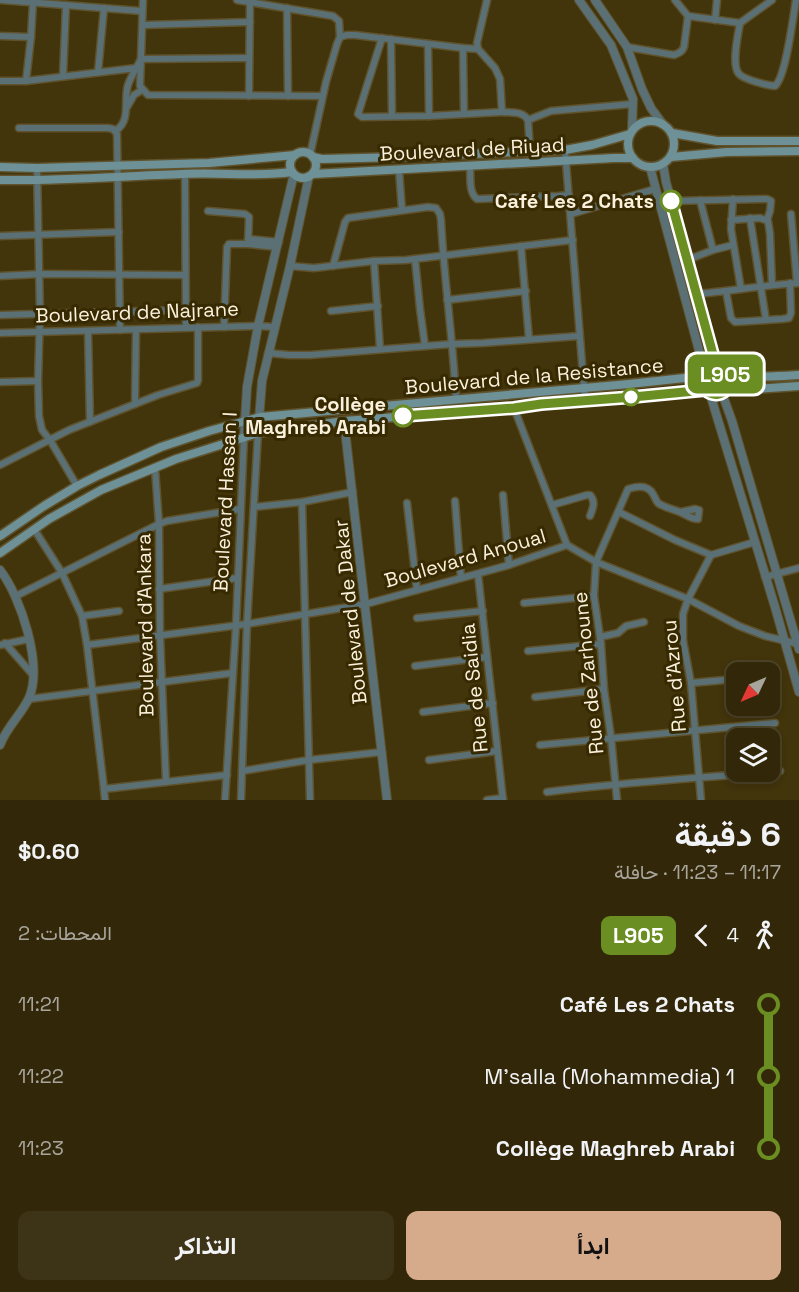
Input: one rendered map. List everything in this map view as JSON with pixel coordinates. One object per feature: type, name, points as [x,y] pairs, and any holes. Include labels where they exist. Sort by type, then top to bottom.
[{"type":"main road","points":[[650,120],[662,123],[672,133],[674,148],[671,157],[663,164],[650,167],[638,163],[628,147],[631,133],[639,124],[650,120]]},
{"type":"main road","name":"Boulevard de Riyad","points":[[311,156],[322,159],[400,158],[565,150],[592,145],[631,133]]},
{"type":"main road","points":[[672,133],[717,141],[799,141]]},
{"type":"main road","points":[[0,180],[38,181],[185,174],[293,173],[301,178],[311,175],[316,167],[311,156],[301,152],[296,155],[291,166],[293,173]]},
{"type":"main road","points":[[671,157],[728,152],[799,152]]},
{"type":"main road","points":[[0,167],[209,163],[296,155]]},
{"type":"main road","name":"Boulevard de Riyad","points":[[311,175],[633,158]]},
{"type":"main road","points":[[799,375],[742,376],[712,369],[704,375],[702,383],[707,392],[714,395],[723,392],[799,386]]},
{"type":"main road","points":[[720,370],[726,375],[728,383],[723,392]]},
{"type":"main road","name":"Boulevard de la Resistance","points":[[0,536],[77,486],[161,447],[260,417],[704,375]]},
{"type":"main road","name":"Boulevard de la Resistance","points":[[0,553],[49,519],[101,490],[176,459],[258,433],[344,420],[707,392]]},
{"type":"street","points":[[1,0],[141,11]]},
{"type":"street","points":[[142,0],[140,86],[148,95],[322,96]]},
{"type":"street","points":[[237,0],[333,16],[339,21],[340,37],[322,96],[311,156]]},
{"type":"street","points":[[487,0],[477,39],[478,49],[495,68],[500,79],[502,112]]},
{"type":"street","points":[[579,0],[611,45],[633,99],[631,133]]},
{"type":"street","points":[[595,0],[627,46],[642,89],[651,108],[662,123]]},
{"type":"street","points":[[675,0],[688,16],[740,23],[772,0]]},
{"type":"street","points":[[715,20],[717,0]]},
{"type":"street","points":[[740,23],[735,59],[737,70],[747,79],[775,86],[779,83],[784,64],[796,0]]},
{"type":"street","points":[[26,81],[33,2]]},
{"type":"street","points":[[249,96],[250,2]]},
{"type":"street","points":[[63,76],[66,4]]},
{"type":"street","points":[[98,72],[104,8]]},
{"type":"street","points":[[287,8],[288,96]]},
{"type":"street","points":[[627,46],[674,55],[682,51],[684,47],[688,16]]},
{"type":"street","points":[[142,25],[250,22]]},
{"type":"street","points":[[340,37],[347,35],[382,38],[478,49]]},
{"type":"street","points":[[0,36],[31,37]]},
{"type":"street","points":[[382,38],[358,114],[364,118],[521,113],[528,120],[530,152]]},
{"type":"street","points":[[392,39],[392,116]]},
{"type":"street","points":[[428,44],[429,116]]},
{"type":"street","points":[[464,48],[464,114]]},
{"type":"street","points":[[379,50],[392,53]]},
{"type":"street","points":[[141,59],[249,58]]},
{"type":"street","points":[[127,107],[126,94],[141,59]]},
{"type":"street","points":[[0,81],[26,81],[136,68]]},
{"type":"street","points":[[115,131],[120,128],[134,95],[142,90]]},
{"type":"street","points":[[528,120],[551,111],[633,104]]},
{"type":"street","points":[[19,128],[108,128],[117,134],[120,330]]},
{"type":"street","points":[[565,150],[585,400]]},
{"type":"street","points":[[663,164],[687,260],[720,370]]},
{"type":"street","points":[[470,165],[472,191],[477,199],[569,195]]},
{"type":"street","points":[[650,167],[704,375]]},
{"type":"street","points":[[37,168],[40,274],[39,416],[42,430],[77,486]]},
{"type":"street","points":[[399,170],[402,210]]},
{"type":"street","name":"Boulevard Hassan I","points":[[225,800],[247,387],[258,326],[293,173]]},
{"type":"street","points":[[185,174],[186,327]]},
{"type":"street","name":"Boulevard Hassan I","points":[[241,800],[247,624],[262,381],[311,175]]},
{"type":"street","points":[[571,214],[656,189]]},
{"type":"street","points":[[733,199],[731,229],[741,289]]},
{"type":"street","points":[[671,201],[769,199],[772,202],[767,220],[770,234],[772,285]]},
{"type":"street","points":[[700,200],[713,250]]},
{"type":"street","points":[[333,266],[348,218],[428,207],[436,208],[441,220],[456,399]]},
{"type":"street","points":[[208,211],[247,215],[249,217],[248,242]]},
{"type":"street","points":[[697,294],[798,283],[791,214]]},
{"type":"street","points":[[750,218],[766,320]]},
{"type":"street","points":[[731,220],[760,218],[767,220]]},
{"type":"street","points":[[0,236],[119,232]]},
{"type":"street","points":[[290,266],[314,268],[416,259],[573,240]]},
{"type":"street","points":[[224,327],[227,247],[229,244],[248,242],[278,244]]},
{"type":"street","points":[[687,260],[734,245]]},
{"type":"street","points":[[521,246],[530,339]]},
{"type":"street","points":[[416,259],[425,346]]},
{"type":"street","points":[[374,261],[380,349]]},
{"type":"street","points":[[0,276],[185,275]]},
{"type":"street","points":[[726,291],[731,318],[735,322],[789,318],[791,313],[790,284]]},
{"type":"street","points":[[447,300],[526,291]]},
{"type":"street","points":[[331,311],[378,306]]},
{"type":"street","points":[[0,315],[185,310]]},
{"type":"street","name":"Boulevard de Najrane","points":[[0,333],[186,327],[275,327]]},
{"type":"street","points":[[0,465],[69,430],[197,383],[198,327]]},
{"type":"street","points":[[135,404],[136,330]]},
{"type":"street","points":[[88,331],[90,422]]},
{"type":"street","points":[[268,353],[310,355],[579,336]]},
{"type":"street","points":[[0,382],[38,381]]},
{"type":"street","points":[[707,392],[755,542],[799,692]]},
{"type":"street","points":[[723,392],[798,647]]},
{"type":"street","points":[[514,408],[567,545]]},
{"type":"street","name":"Boulevard de Dakar","points":[[344,420],[387,800]]},
{"type":"street","name":"Boulevard d'Ankara","points":[[155,468],[159,524],[160,635],[166,782]]},
{"type":"street","name":"Rue de Zarhoune","points":[[617,800],[604,689],[601,641],[594,596],[596,562],[627,490],[646,487],[658,502],[671,510],[681,512]]},
{"type":"street","points":[[254,507],[302,502],[352,492]]},
{"type":"street","points":[[503,495],[509,565]]},
{"type":"street","points":[[552,505],[590,495],[594,504],[590,516]]},
{"type":"street","points":[[455,501],[461,578]]},
{"type":"street","points":[[302,502],[310,800]]},
{"type":"street","points":[[407,503],[417,590]]},
{"type":"street","points":[[16,596],[159,524],[240,509]]},
{"type":"street","points":[[619,512],[711,555],[755,542]]},
{"type":"street","points":[[34,529],[62,573],[82,616],[105,800]]},
{"type":"street","name":"Boulevard Anoual","points":[[87,645],[236,626],[366,604],[509,565],[567,545],[596,562],[688,599],[739,626],[798,647]]},
{"type":"street","name":"Rue d'Azrou","points":[[701,800],[691,683],[683,640],[683,614],[688,599],[711,555]]},
{"type":"street","points":[[765,577],[799,568]]},
{"type":"street","points":[[0,570],[16,596],[25,620],[33,658],[32,688],[28,699],[0,745]]},
{"type":"street","name":"Rue de Saidia","points":[[478,573],[503,799]]},
{"type":"street","points":[[159,589],[237,578]]},
{"type":"street","points":[[524,603],[594,596]]},
{"type":"street","points":[[82,616],[120,611]]},
{"type":"street","points":[[417,618],[483,611]]},
{"type":"street","points":[[528,651],[601,641],[618,633],[626,626],[644,622]]},
{"type":"street","points":[[3,644],[29,639]]},
{"type":"street","points":[[3,644],[33,675]]},
{"type":"street","points":[[416,666],[487,657]]},
{"type":"street","points":[[28,699],[233,673]]},
{"type":"street","points":[[691,683],[726,680]]},
{"type":"street","points":[[535,697],[604,689]]},
{"type":"street","points":[[423,712],[493,703]]},
{"type":"street","points":[[540,745],[775,723]]},
{"type":"street","points":[[429,760],[497,751]]},
{"type":"street","points":[[242,771],[309,760],[382,752]]},
{"type":"street","points":[[104,789],[227,775]]},
{"type":"street","points":[[547,792],[726,776]]},
{"type":"street","points":[[487,800],[503,799]]},
{"type":"bus line","name":"L905","points":[[403,416],[705,390],[714,395],[723,392],[727,388],[728,379],[723,372],[717,369],[671,201]]},
{"type":"place","name":"Café Les 2 Chats","points":[[671,201]]},
{"type":"place","name":"Collège Maghreb Arabi","points":[[403,416]]}]
